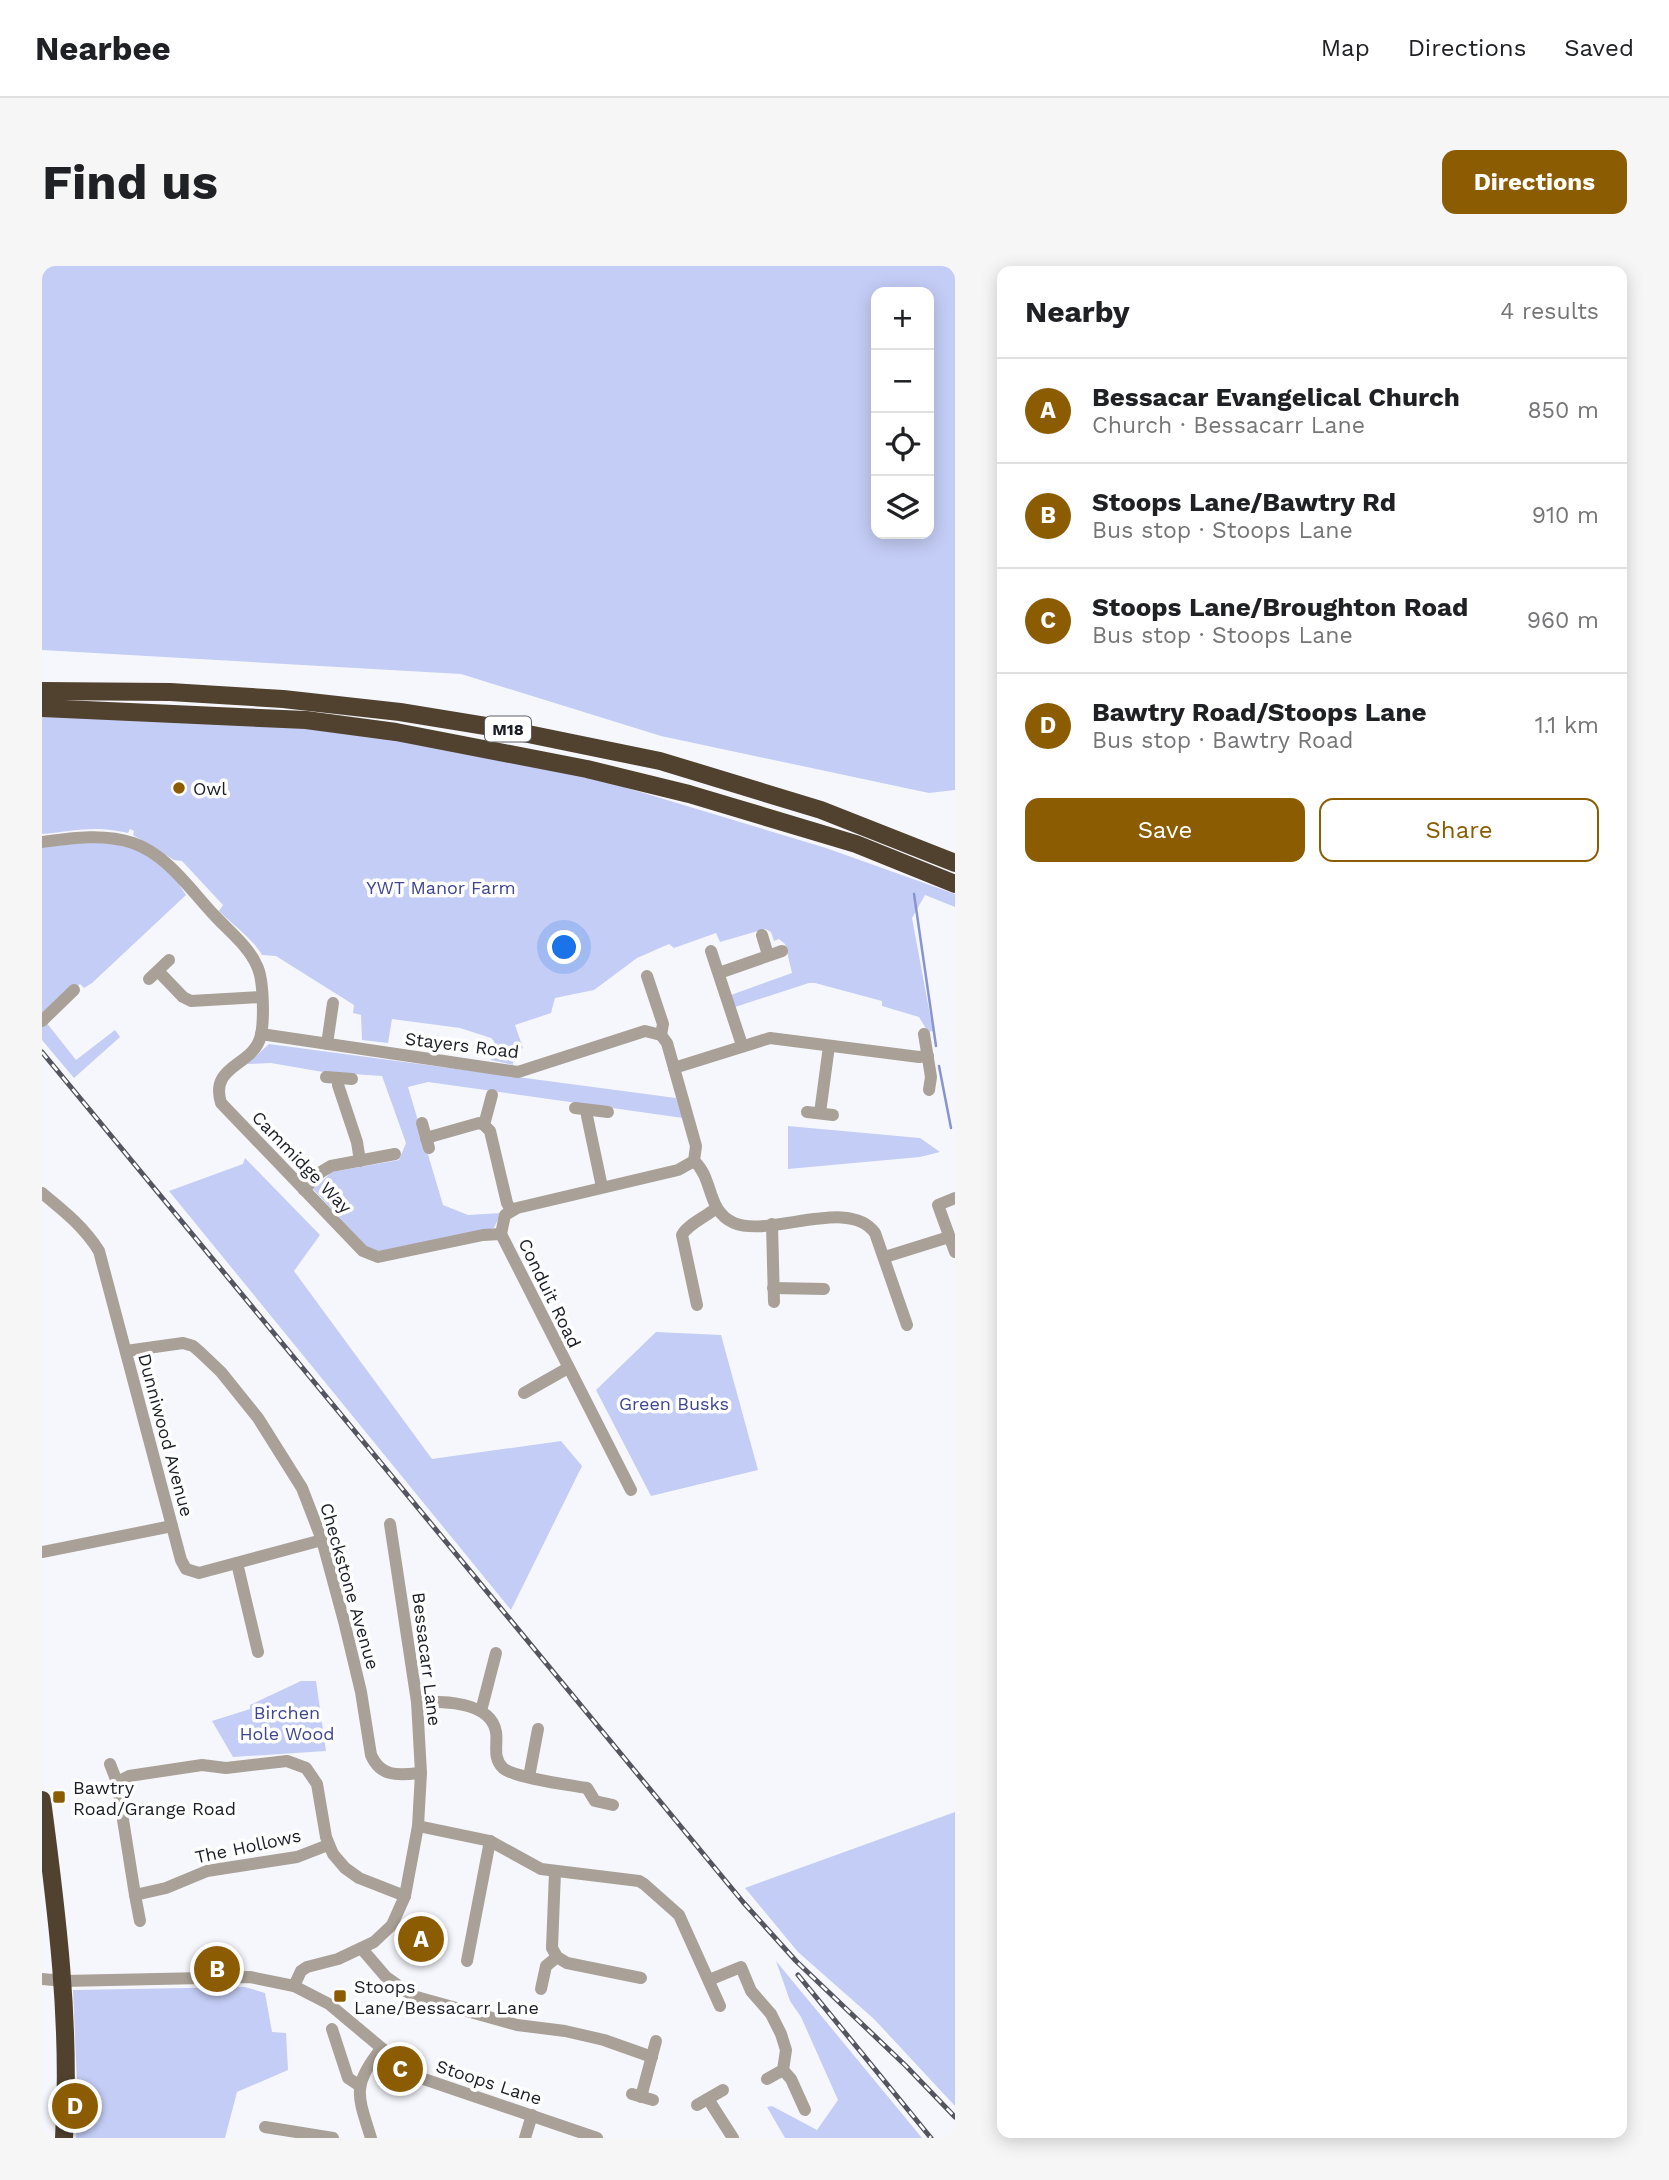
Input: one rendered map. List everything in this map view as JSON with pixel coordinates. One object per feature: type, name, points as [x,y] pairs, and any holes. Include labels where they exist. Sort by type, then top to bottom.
[{"type":"highway","name":"M18","points":[[42,691],[170,692],[283,699],[400,712],[504,729],[660,761],[821,810],[955,863]]},
{"type":"highway","name":"M18","points":[[42,708],[306,720],[422,737],[587,769],[689,794],[856,844],[955,884]]},
{"type":"highway","points":[[42,1800],[64,1981],[64,2138]]},
{"type":"street","points":[[42,842],[107,837],[133,842],[152,852],[186,883],[250,953],[260,973],[261,1034]]},
{"type":"street","points":[[762,935],[768,955]]},
{"type":"street","points":[[711,951],[742,1045]]},
{"type":"street","points":[[719,973],[782,951]]},
{"type":"street","points":[[169,960],[153,975],[191,1001],[262,997]]},
{"type":"street","points":[[637,992],[649,981],[663,1024],[661,1035],[667,1042],[696,1146],[694,1161],[704,1174],[716,1209],[737,1224],[772,1224],[841,1217],[858,1219],[872,1228],[885,1257],[907,1325]]},
{"type":"street","points":[[42,1021],[74,990]]},
{"type":"street","points":[[327,1044],[332,1003]]},
{"type":"street","name":"Stayers Road","points":[[261,1034],[518,1072],[645,1031],[661,1035]]},
{"type":"street","name":"Cammidge Way","points":[[261,1034],[252,1052],[219,1081],[217,1090],[221,1103],[363,1251],[378,1257],[483,1235],[501,1234]]},
{"type":"street","points":[[924,1034],[931,1077],[929,1090]]},
{"type":"street","points":[[674,1068],[770,1038],[919,1057],[929,1056]]},
{"type":"street","points":[[820,1114],[829,1046]]},
{"type":"street","points":[[352,1079],[332,1078],[338,1086],[357,1142],[360,1161]]},
{"type":"street","points":[[484,1125],[492,1095]]},
{"type":"street","points":[[602,1187],[581,1109],[608,1112]]},
{"type":"street","points":[[422,1123],[428,1143],[479,1123],[484,1125],[490,1131],[511,1210]]},
{"type":"street","points":[[303,1190],[331,1166],[394,1154]]},
{"type":"street","points":[[501,1234],[505,1215],[511,1210],[678,1170],[694,1161]]},
{"type":"street","name":"Dunniwood Avenue","points":[[42,1193],[74,1219],[99,1251],[181,1560],[186,1569],[199,1573],[322,1540]]},
{"type":"street","points":[[955,1198],[937,1205],[955,1252]]},
{"type":"street","points":[[697,1306],[682,1235],[690,1226],[716,1209]]},
{"type":"street","points":[[772,1224],[774,1302]]},
{"type":"street","name":"Conduit Road","points":[[501,1234],[631,1490]]},
{"type":"street","points":[[885,1257],[950,1237]]},
{"type":"street","points":[[773,1288],[824,1289]]},
{"type":"street","name":"Checkstone Avenue","points":[[126,1351],[183,1343],[192,1346],[221,1372],[258,1418],[302,1488],[322,1540],[357,1671],[374,1763],[386,1773],[396,1776],[421,1773]]},
{"type":"street","name":"Conduit Road","points":[[524,1393],[568,1368]]},
{"type":"street","name":"Bessacarr Lane","points":[[293,1986],[301,1971],[307,1967],[338,1959],[374,1942],[393,1925],[405,1896],[418,1826],[421,1773],[417,1702],[390,1524]]},
{"type":"street","points":[[42,1552],[172,1526]]},
{"type":"street","points":[[237,1563],[257,1652]]},
{"type":"street","points":[[481,1711],[496,1653]]},
{"type":"street","points":[[417,1702],[450,1703],[481,1711],[494,1724],[495,1753],[502,1767],[529,1777],[587,1788],[595,1801],[612,1805]]},
{"type":"street","points":[[529,1777],[538,1729]]},
{"type":"street","name":"The Hollows","points":[[117,1782],[129,1776],[202,1765],[226,1768],[287,1761],[306,1768],[317,1784],[328,1845],[345,1868],[359,1878],[405,1896]]},
{"type":"street","points":[[110,1764],[117,1782],[140,1921]]},
{"type":"street","points":[[418,1826],[490,1842],[533,1865],[555,1872],[613,1877],[644,1884],[679,1915],[720,2006]]},
{"type":"street","points":[[467,1961],[490,1842]]},
{"type":"street","name":"The Hollows","points":[[135,1895],[166,1888],[207,1871],[297,1857],[328,1845]]},
{"type":"street","points":[[555,1872],[555,1924],[551,1942],[557,1957],[567,1963],[641,1978]]},
{"type":"street","points":[[362,1949],[386,1977],[413,1996],[517,2025],[565,2031],[604,2040],[652,2057]]},
{"type":"street","points":[[541,1989],[546,1966],[557,1957]]},
{"type":"street","points":[[709,1980],[747,1965],[751,1991],[775,2019],[781,2034],[786,2050],[783,2070]]},
{"type":"street","name":"Stoops Lane","points":[[42,1979],[64,1981],[250,1977],[293,1986],[329,2004],[415,2076],[597,2138]]},
{"type":"street","points":[[332,2029],[348,2078],[360,2086]]},
{"type":"street","points":[[642,2097],[656,2041]]},
{"type":"street","points":[[370,2138],[358,2095],[365,2069],[381,2049]]},
{"type":"street","points":[[766,2079],[783,2070]]},
{"type":"street","points":[[783,2070],[791,2079],[805,2110]]},
{"type":"street","points":[[723,2090],[703,2102],[733,2138]]},
{"type":"street","points":[[525,2138],[532,2115]]},
{"type":"street","points":[[265,2127],[332,2138]]},
{"type":"green space","points":[[42,266],[955,266],[955,790],[929,793],[661,736],[461,674],[42,650]]},
{"type":"green space","name":"YWT Manor Farm","points":[[42,713],[216,718],[435,745],[604,781],[826,848],[955,894],[955,907],[925,895],[912,918],[933,1031],[928,1032],[919,1017],[882,1006],[882,1001],[815,983],[735,1007],[731,995],[792,973],[785,944],[779,939],[774,941],[771,932],[765,929],[720,942],[716,933],[674,948],[669,944],[637,958],[594,990],[555,998],[551,1013],[515,1025],[523,1048],[513,1052],[513,1065],[491,1060],[494,1041],[491,1038],[460,1028],[392,1019],[388,1043],[362,1040],[361,1015],[353,1013],[354,1005],[276,956],[262,955],[219,911],[223,905],[182,861],[174,860],[133,835],[134,831],[130,829],[128,833],[95,829],[42,834]]},
{"type":"green space","points":[[109,842],[140,851],[167,866],[186,895],[92,983],[84,988],[80,984],[42,1014],[42,845]]},
{"type":"green space","points":[[42,1017],[76,1060],[115,1030],[120,1037],[74,1078],[42,1040]]},
{"type":"green space","points":[[269,1044],[676,1098],[683,1118],[428,1082],[408,1087],[443,1205],[468,1215],[501,1213],[494,1228],[379,1251],[367,1247],[313,1189],[332,1172],[399,1160],[406,1143],[382,1076],[323,1072],[271,1063],[247,1064]]},
{"type":"green space","points":[[788,1126],[920,1138],[940,1152],[920,1157],[788,1169]]},
{"type":"green space","points":[[245,1158],[320,1235],[294,1271],[432,1459],[561,1441],[582,1466],[511,1610],[169,1191],[243,1164]]},
{"type":"green space","name":"Green Busks","points":[[656,1332],[721,1335],[758,1470],[651,1496],[596,1390]]},
{"type":"green space","name":"Birchen Hole Wood","points":[[301,1681],[316,1681],[326,1751],[233,1757],[212,1721],[250,1709],[250,1705]]},
{"type":"green space","points":[[955,1812],[955,2106],[874,2019],[798,1952],[745,1888]]},
{"type":"green space","points":[[776,1961],[922,2138],[785,2138],[767,2107],[772,2106],[817,2130],[838,2100],[801,2017],[790,2001]]},
{"type":"green space","points":[[245,1987],[265,1993],[272,2032],[286,2033],[288,2070],[237,2092],[225,2138],[76,2138],[78,2108],[73,1990]]},
{"type":"waterway","points":[[914,894],[936,1046]]},
{"type":"waterway","points":[[939,1066],[951,1128]]},
{"type":"railway","points":[[42,1052],[743,1902],[796,1961],[955,2117]]},
{"type":"railway","points":[[798,1975],[931,2138]]},
{"type":"place","name":"Owl","points":[[179,788]]},
{"type":"place","name":"Bawtry Road/Grange Road","points":[[59,1797]]},
{"type":"place","name":"Bessacar Evangelical Church","points":[[421,1939]]},
{"type":"place","name":"Stoops Lane/Bawtry Rd","points":[[217,1969]]},
{"type":"place","name":"Stoops Lane/Bessacarr Lane","points":[[340,1996]]},
{"type":"place","name":"Stoops Lane/Broughton Road","points":[[400,2069]]},
{"type":"place","name":"Bawtry Road/Stoops Lane","points":[[75,2106]]}]
